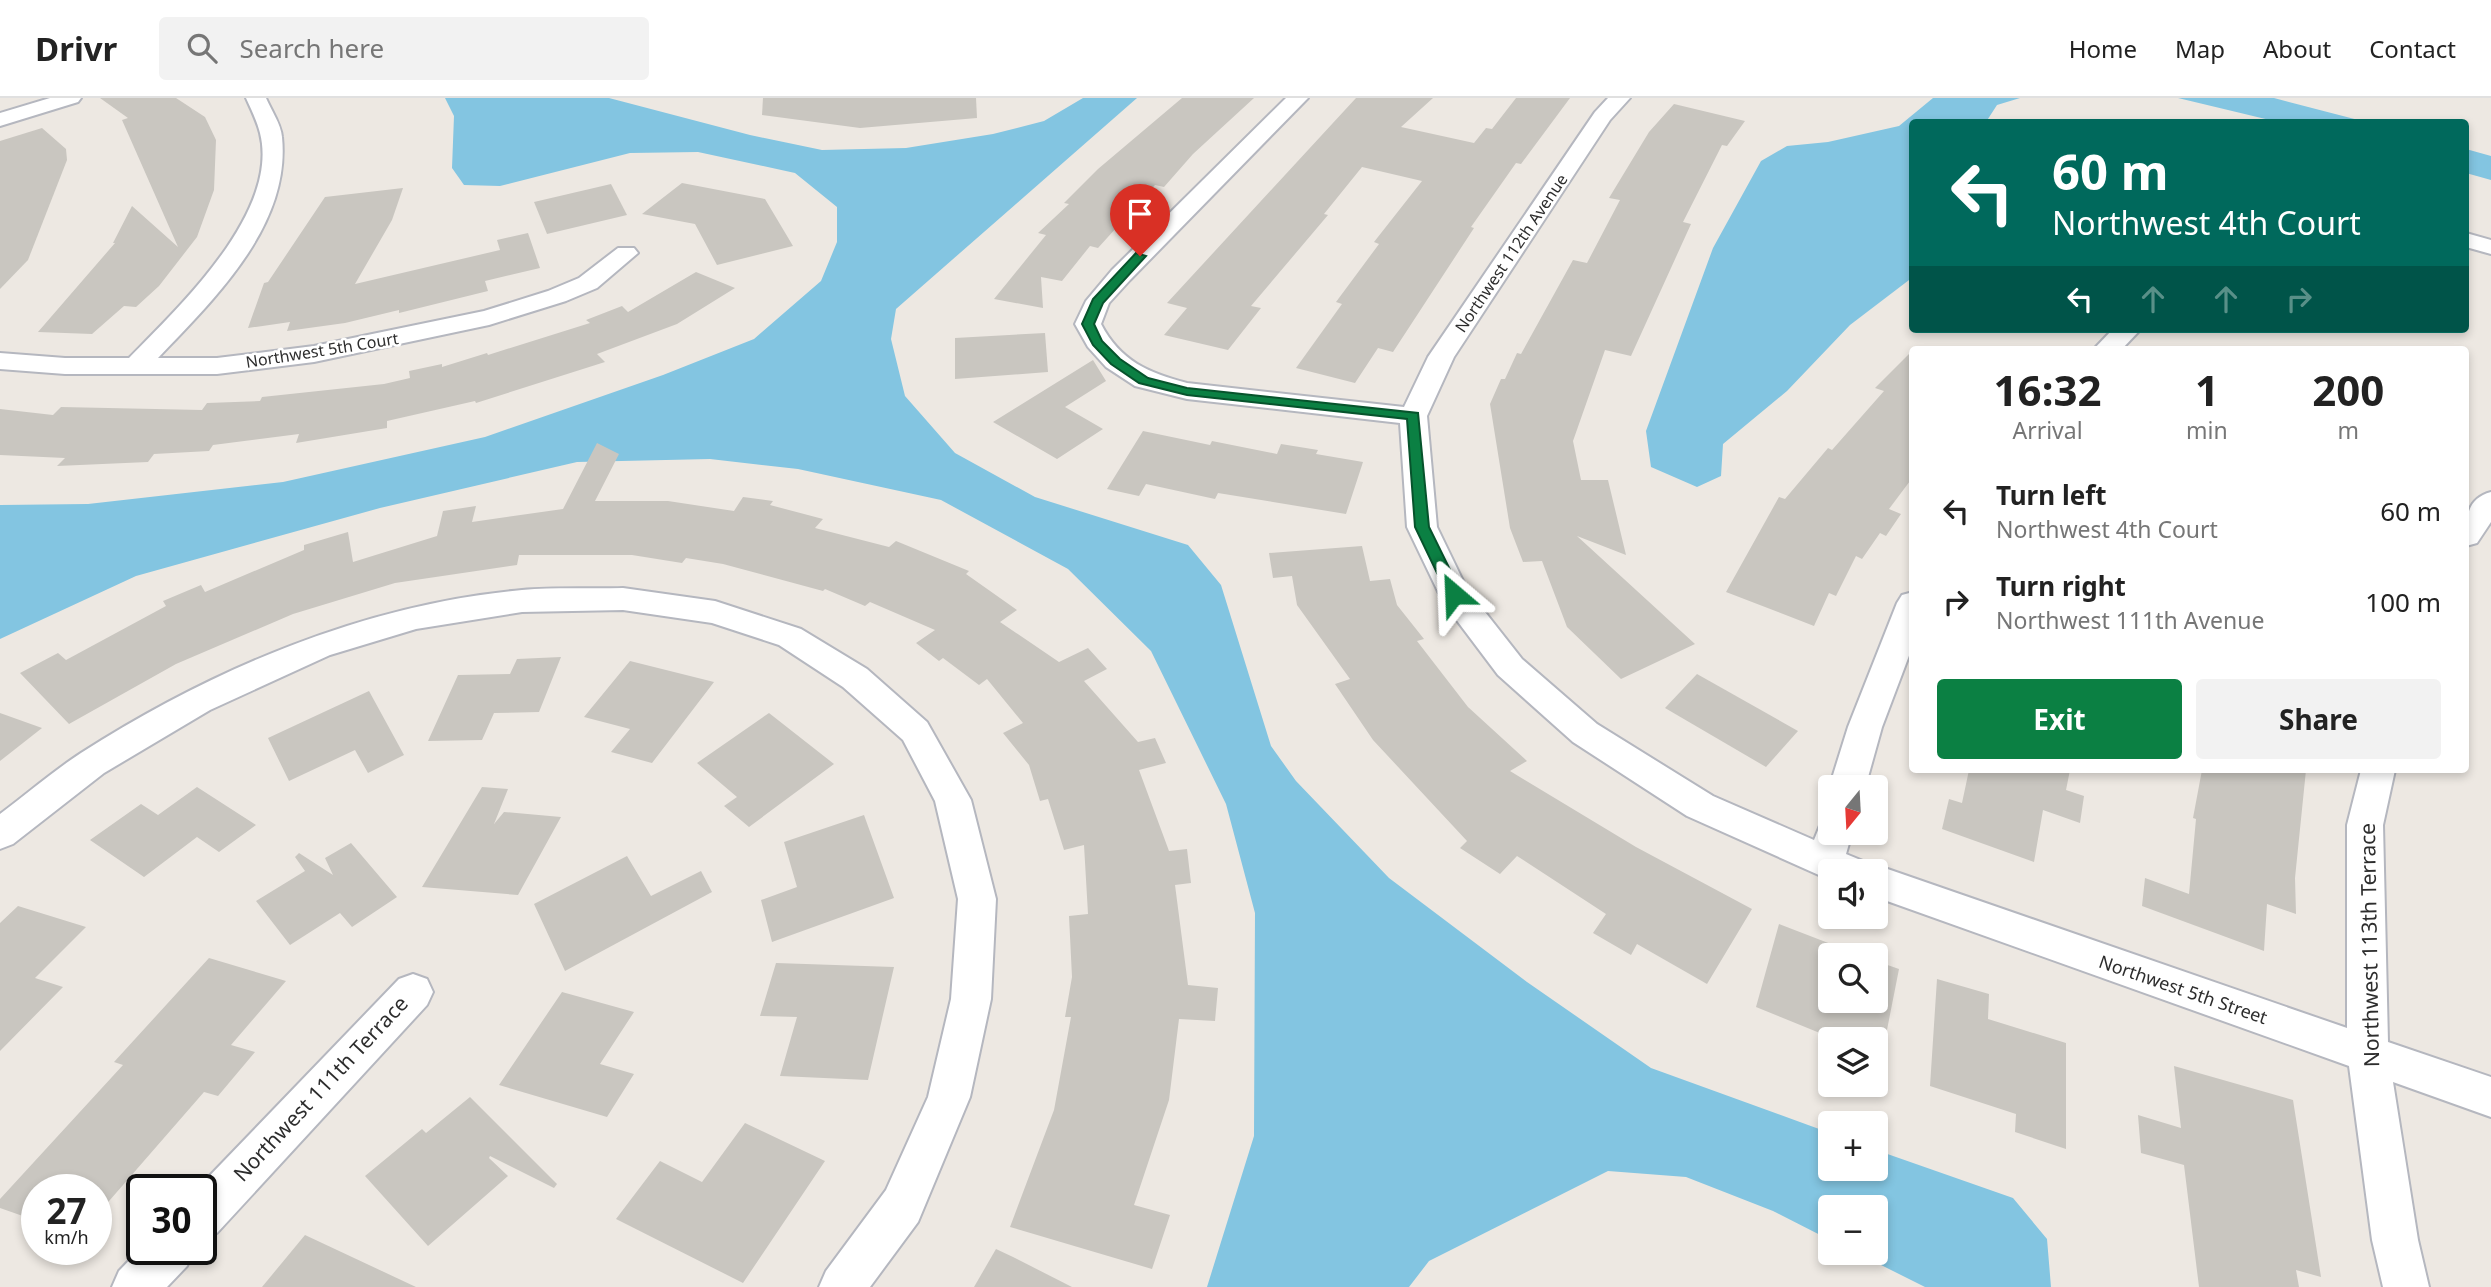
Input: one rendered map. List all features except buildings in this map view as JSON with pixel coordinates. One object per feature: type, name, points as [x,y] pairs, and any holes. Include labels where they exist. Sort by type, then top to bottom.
[{"type":"street","points":[[0,120],[71,98]]},
{"type":"street","points":[[136,366],[208,289],[244,243],[266,195],[274,146],[266,113],[256,98]]},
{"type":"street","points":[[1298,98],[1098,301],[1088,324],[1097,342],[1115,361],[1143,380],[1187,391],[1413,416],[1422,527],[1454,594],[1510,667],[1585,733],[1700,806],[1836,856]]},
{"type":"street","name":"Northwest 112th Avenue","points":[[1413,416],[1441,357],[1602,116],[1619,98]]},
{"type":"street","points":[[2469,241],[2491,247]]},
{"type":"street","name":"Northwest 5th Court","points":[[0,361],[65,366],[217,366],[314,354],[489,317],[557,296],[588,283],[626,253]]},
{"type":"street","points":[[2110,346],[2124,333]]},
{"type":"street","points":[[2469,532],[2491,501]]},
{"type":"street","points":[[0,834],[92,763],[198,701],[320,647],[415,618],[522,601],[623,599],[715,612],[790,637],[856,678],[915,731],[953,800],[977,899],[971,999],[949,1097],[902,1206],[842,1287]]},
{"type":"street","points":[[1851,775],[1865,727],[1909,613]]},
{"type":"street","name":"Northwest 113th Terrace","points":[[2377,773],[2365,825],[2368,1055],[2395,1240],[2406,1287]]},
{"type":"street","name":"Northwest 5th Street","points":[[1888,885],[2491,1097]]},
{"type":"street","name":"Northwest 111th Terrace","points":[[217,1200],[413,992]]},
{"type":"street","points":[[135,1287],[156,1265]]},
{"type":"water","points":[[445,98],[609,98],[750,135],[822,150],[906,148],[993,134],[1044,121],[1083,98],[1137,98],[896,309],[891,339],[905,396],[955,453],[1035,497],[1188,545],[1221,585],[1271,746],[1296,781],[1389,878],[1527,982],[1651,1068],[1818,1129],[1818,1181],[1888,1181],[1888,1154],[2013,1198],[2047,1239],[2051,1287],[1925,1287],[1881,1265],[1888,1265],[1888,1195],[1818,1195],[1818,1234],[1773,1211],[1686,1177],[1608,1171],[1429,1261],[1409,1287],[1207,1287],[1254,1136],[1255,913],[1226,804],[1151,651],[1068,569],[941,500],[798,469],[710,459],[577,462],[380,508],[136,576],[0,639],[0,505],[88,504],[283,482],[485,437],[663,375],[754,339],[821,281],[837,242],[837,207],[795,173],[698,152],[630,153],[500,186],[464,185],[452,168],[454,116]]},
{"type":"water","points":[[1933,98],[2020,98],[1997,105],[1988,119],[1909,119],[1909,280],[1850,325],[1787,391],[1723,444],[1721,476],[1697,487],[1651,467],[1646,431],[1713,248],[1761,161],[1787,146],[1828,142],[1899,126]]},
{"type":"water","points":[[2178,98],[2274,98],[2354,119],[2266,119]]},
{"type":"water","points":[[2469,150],[2491,156],[2491,180],[2469,174]]},
{"type":"route","points":[[1140,256],[1098,301],[1088,324],[1097,342],[1115,361],[1143,380],[1187,391],[1413,416],[1422,527],[1454,594]]}]
